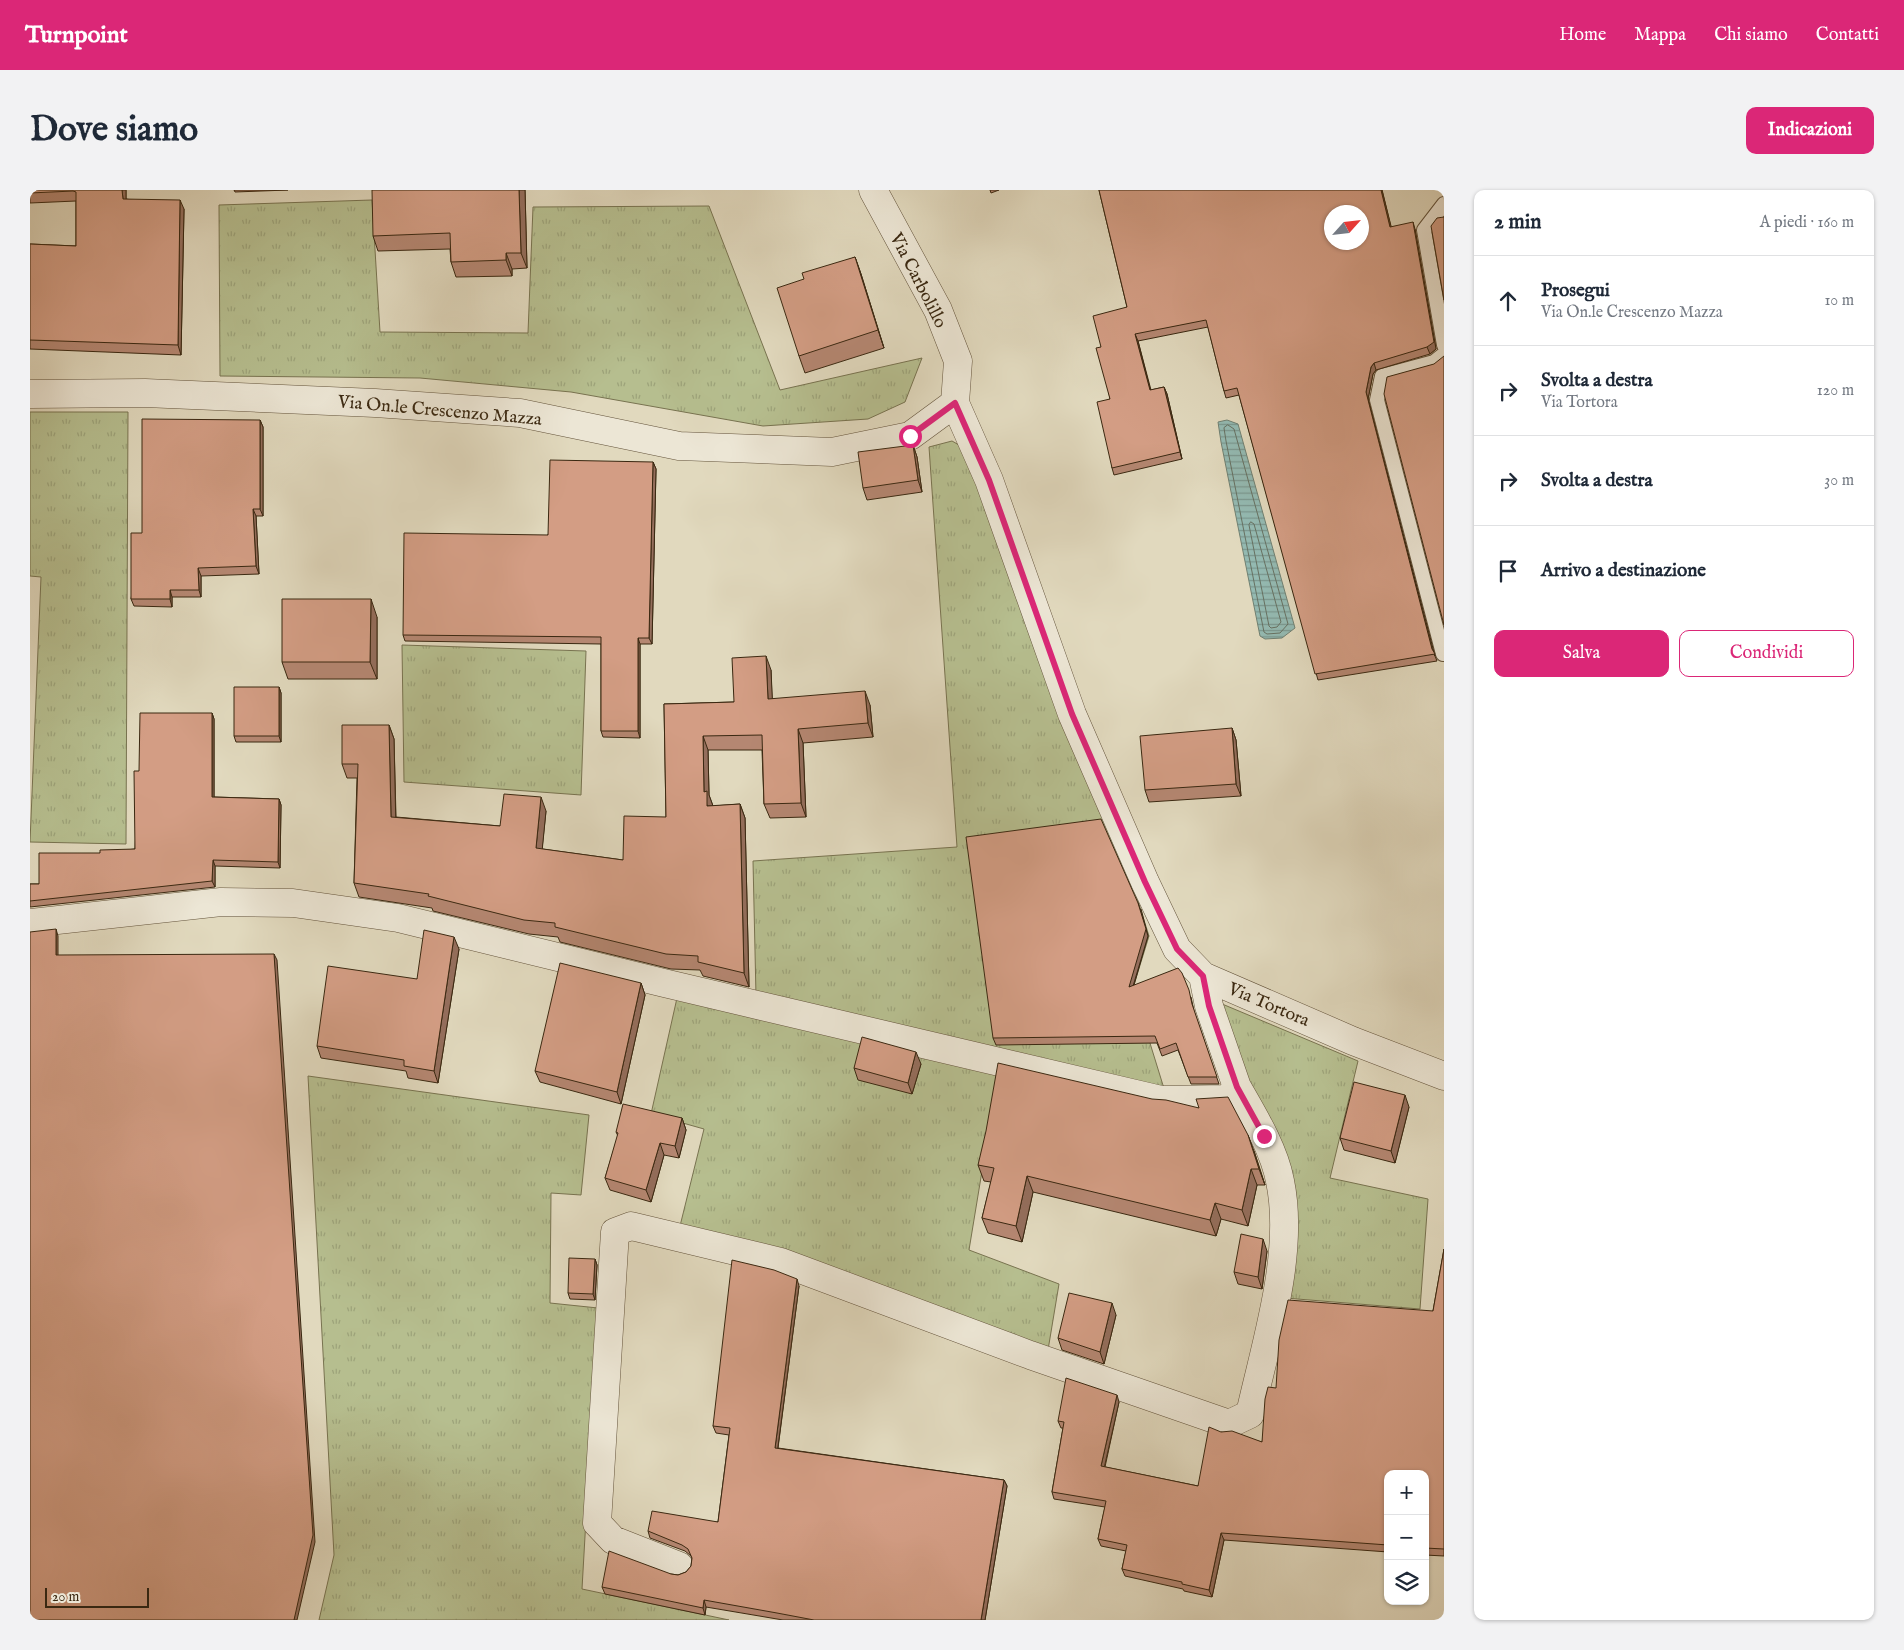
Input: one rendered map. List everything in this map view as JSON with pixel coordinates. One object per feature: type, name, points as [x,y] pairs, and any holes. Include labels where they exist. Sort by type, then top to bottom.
[{"type":"street","name":"Via Carbolillo","points":[[873,190],[938,310],[958,361],[955,403]]},
{"type":"street","name":"Via On.le Crescenzo Mazza","points":[[30,394],[164,394],[375,403],[520,413],[679,446],[832,452],[910,436],[955,403]]},
{"type":"street","name":"Via Tortora","points":[[955,403],[989,480],[1072,714],[1145,882],[1177,949],[1203,976],[1353,1041],[1444,1076]]},
{"type":"street","points":[[30,923],[221,902],[293,903],[398,918],[664,983],[1161,1100],[1228,1099],[1237,1087]]},
{"type":"street","points":[[679,1566],[613,1540],[597,1523],[615,1232],[631,1226],[781,1262],[1030,1355],[1229,1424],[1250,1414],[1279,1286],[1284,1227],[1280,1180],[1264,1136],[1237,1087],[1209,1006],[1203,976]]},
{"type":"lane","points":[[1444,204],[1424,230],[1444,345]]},
{"type":"lane","points":[[1443,654],[1377,400],[1382,376],[1434,362],[1444,354]]},
{"type":"green space","points":[[372,200],[380,332],[528,333],[533,207],[709,206],[780,390],[922,358],[905,402],[868,419],[763,426],[571,392],[420,378],[220,376],[219,205]]},
{"type":"green space","points":[[30,412],[128,412],[126,844],[30,842],[41,577],[30,576]]},
{"type":"green space","points":[[952,441],[966,449],[1139,904],[1149,936],[1133,988],[1166,1095],[756,996],[753,861],[957,847],[929,447]]},
{"type":"green space","points":[[402,645],[586,651],[581,795],[404,782]]},
{"type":"green space","points":[[677,998],[998,1074],[969,1250],[1059,1284],[1047,1356],[680,1226],[704,1129],[651,1114]]},
{"type":"green space","points":[[1215,1001],[1358,1061],[1330,1178],[1428,1199],[1420,1309],[1285,1298],[1291,1226]]},
{"type":"green space","points":[[308,1076],[589,1115],[581,1195],[551,1193],[550,1303],[598,1308],[582,1589],[729,1620],[319,1620],[334,1555]]},
{"type":"water","points":[[1227,420],[1238,424],[1295,628],[1282,638],[1265,639],[1260,636],[1221,442],[1218,422]]},
{"type":"building","points":[[30,190],[122,190],[123,199],[180,200],[178,345],[30,340],[30,244],[76,246],[76,192],[30,193]]},
{"type":"building","points":[[372,190],[519,190],[521,253],[506,253],[506,260],[451,262],[450,233],[373,236]]},
{"type":"building","points":[[1099,190],[1381,190],[1390,227],[1413,222],[1434,342],[1427,347],[1374,363],[1371,367],[1366,392],[1432,649],[1435,654],[1315,674],[1237,388],[1224,391],[1206,320],[1135,334],[1150,390],[1164,387],[1180,452],[1112,468],[1097,402],[1110,399],[1096,348],[1101,347],[1093,316],[1127,307]]},
{"type":"building","points":[[1444,217],[1444,300],[1431,226],[1437,218]]},
{"type":"building","points":[[855,257],[878,330],[799,356],[777,288],[804,279],[802,273]]},
{"type":"building","points":[[1444,356],[1444,625],[1384,394],[1387,377],[1434,364]]},
{"type":"building","points":[[142,419],[260,420],[260,509],[253,509],[256,566],[198,568],[199,590],[170,590],[170,599],[131,599],[131,533],[142,533]]},
{"type":"building","points":[[913,445],[918,480],[863,488],[858,452]]},
{"type":"building","points":[[550,460],[653,462],[649,638],[638,638],[638,731],[601,731],[601,637],[403,635],[404,533],[548,535]]},
{"type":"building","points":[[282,599],[371,599],[370,662],[282,662]]},
{"type":"building","points":[[766,656],[768,699],[865,691],[868,723],[798,729],[801,803],[764,804],[762,735],[703,736],[704,792],[707,791],[707,806],[740,804],[744,973],[698,962],[698,956],[666,954],[555,927],[555,923],[524,920],[428,896],[429,894],[354,883],[358,764],[342,764],[342,725],[389,725],[391,817],[500,826],[504,794],[541,797],[536,848],[623,860],[624,816],[666,817],[664,704],[734,702],[732,658]]},
{"type":"building","points":[[234,687],[279,687],[279,736],[234,736]]},
{"type":"building","points":[[140,713],[212,713],[212,797],[279,799],[278,862],[213,860],[212,881],[30,901],[30,884],[39,884],[39,853],[100,853],[100,850],[135,849],[134,771],[139,771]]},
{"type":"building","points":[[1232,728],[1236,784],[1145,790],[1140,736]]},
{"type":"building","points":[[1101,819],[1138,903],[1146,929],[1129,987],[1178,968],[1189,990],[1217,1077],[1188,1077],[1176,1043],[1160,1049],[1155,1036],[993,1038],[966,837]]},
{"type":"building","points":[[56,929],[56,955],[274,954],[313,1535],[294,1620],[30,1620],[30,932]]},
{"type":"building","points":[[424,930],[454,937],[434,1071],[404,1066],[404,1060],[317,1046],[328,966],[417,979]]},
{"type":"building","points":[[560,963],[641,983],[617,1092],[535,1071]]},
{"type":"building","points":[[862,1037],[916,1052],[908,1083],[854,1068]]},
{"type":"building","points":[[998,1063],[1199,1108],[1196,1099],[1228,1097],[1248,1135],[1259,1169],[1251,1169],[1242,1210],[1215,1203],[1210,1220],[1027,1176],[1016,1226],[982,1218],[994,1168],[978,1165]]},
{"type":"building","points":[[1354,1082],[1405,1095],[1391,1151],[1340,1138]]},
{"type":"building","points":[[623,1104],[682,1118],[675,1146],[660,1143],[646,1190],[605,1178],[618,1133],[616,1132]]},
{"type":"building","points":[[1241,1234],[1263,1239],[1258,1277],[1234,1272]]},
{"type":"building","points":[[1444,1249],[1444,1549],[1429,1548],[1429,1470],[1384,1470],[1384,1545],[1221,1533],[1209,1590],[1122,1569],[1127,1545],[1098,1539],[1106,1501],[1052,1492],[1064,1422],[1058,1421],[1066,1378],[1117,1395],[1101,1466],[1198,1486],[1209,1427],[1221,1432],[1232,1431],[1262,1442],[1265,1399],[1268,1387],[1276,1388],[1279,1340],[1288,1300],[1433,1311]]},
{"type":"building","points":[[569,1258],[595,1259],[593,1294],[568,1293]]},
{"type":"building","points":[[732,1260],[774,1270],[797,1279],[775,1448],[1004,1480],[981,1620],[814,1620],[704,1600],[703,1608],[602,1587],[609,1551],[671,1574],[678,1575],[686,1572],[691,1566],[692,1558],[688,1549],[648,1531],[652,1511],[718,1522],[730,1428],[713,1426]]},
{"type":"building","points":[[1069,1293],[1112,1303],[1100,1352],[1058,1338]]},
{"type":"route","points":[[910,436],[955,403],[989,480],[1072,714],[1145,882],[1177,949],[1203,976],[1209,1006],[1237,1087],[1264,1136]]}]
